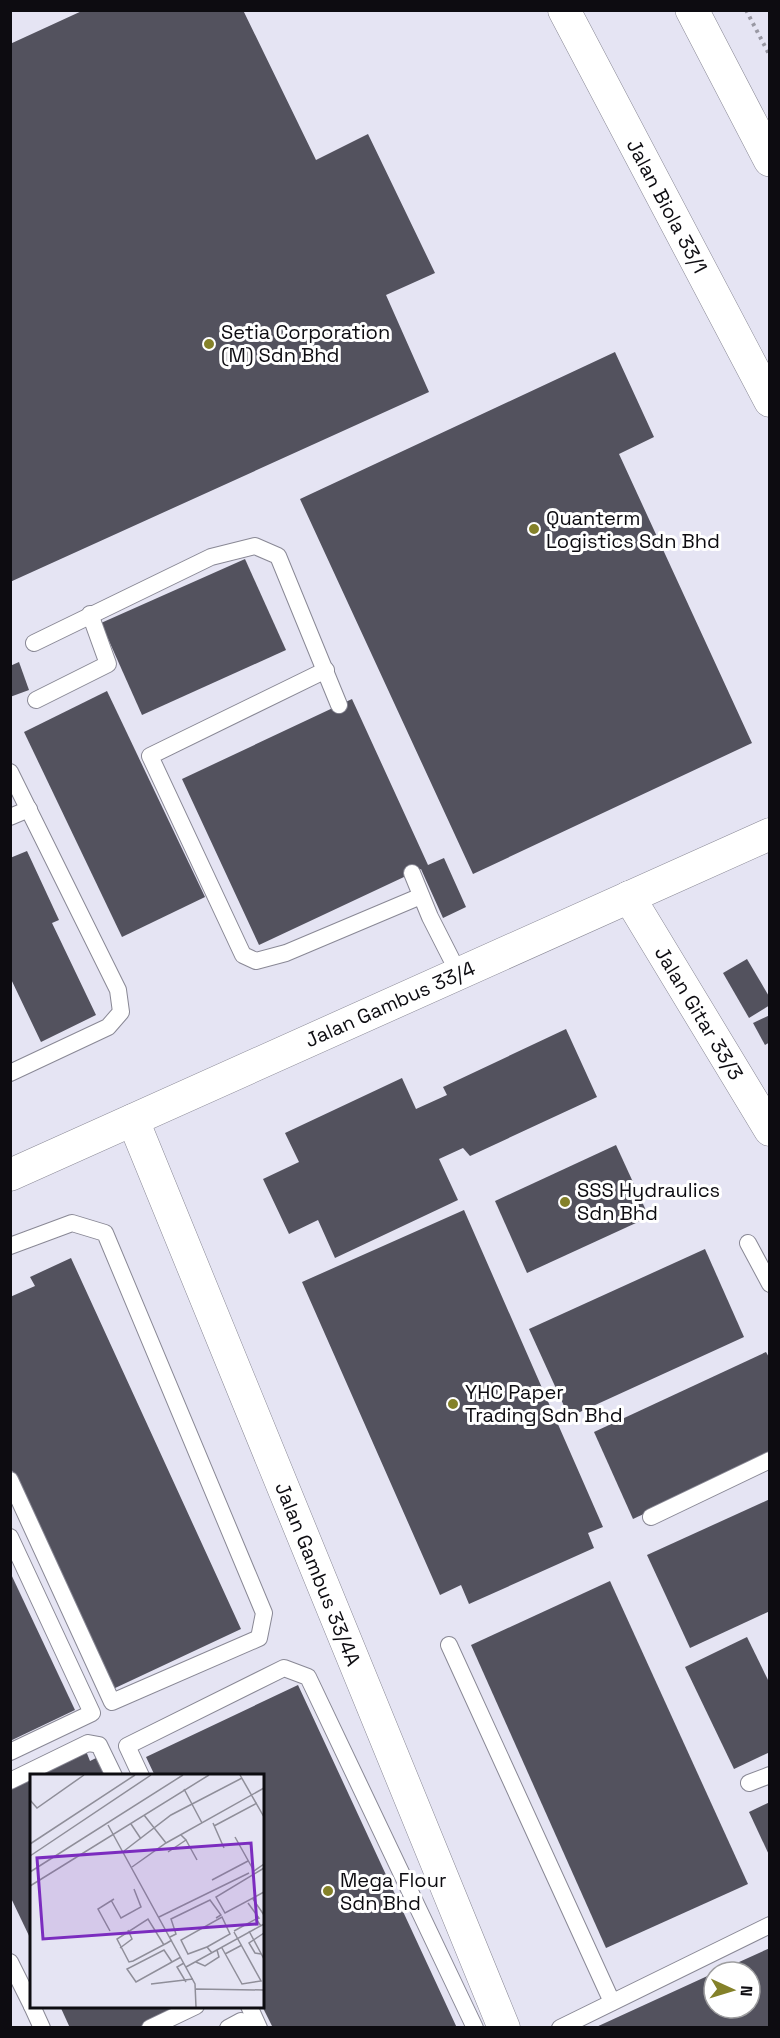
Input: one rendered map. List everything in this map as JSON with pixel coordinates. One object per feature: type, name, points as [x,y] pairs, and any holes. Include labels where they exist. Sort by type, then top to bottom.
[{"type":"main road","points":[[692,10],[770,160]]},
{"type":"street","name":"Jalan Biola 33/1","points":[[564,10],[770,401]]},
{"type":"street","name":"Jalan Gambus 33/4","points":[[10,1175],[770,834]]},
{"type":"street","name":"Jalan Gitar 33/3","points":[[629,897],[770,1130]]},
{"type":"street","name":"Jalan Gambus 33/4A","points":[[133,1120],[504,2028]]},
{"type":"lane","points":[[34,643],[211,557],[255,546],[278,556],[339,705]]},
{"type":"lane","points":[[36,700],[108,664],[90,614]]},
{"type":"lane","points":[[326,670],[150,756],[243,955],[256,961],[286,952],[421,896]]},
{"type":"lane","points":[[10,772],[118,990],[121,1012],[108,1027],[10,1073]]},
{"type":"lane","points":[[10,817],[29,809]]},
{"type":"lane","points":[[412,873],[459,974]]},
{"type":"lane","points":[[10,1246],[72,1223],[105,1233],[264,1613],[259,1638],[112,1702],[10,1480]]},
{"type":"lane","points":[[748,1243],[770,1284]]},
{"type":"lane","points":[[651,1516],[770,1460]]},
{"type":"lane","points":[[10,1537],[92,1713],[10,1752]]},
{"type":"lane","points":[[449,1645],[612,2002]]},
{"type":"lane","points":[[140,1774],[127,1746],[284,1668],[308,1677],[475,2028]]},
{"type":"lane","points":[[10,1781],[88,1743],[99,1745],[113,1774]]},
{"type":"lane","points":[[749,1783],[770,1775]]},
{"type":"lane","points":[[560,2028],[770,1925]]},
{"type":"lane","points":[[10,1962],[30,2002]]},
{"type":"lane","points":[[33,2008],[42,2028]]},
{"type":"lane","points":[[150,2028],[194,2008]]},
{"type":"lane","points":[[249,2008],[259,2028]]},
{"type":"lane","points":[[228,2028],[242,2021],[244,2028]]},
{"type":"path","points":[[746,10],[770,56]]},
{"type":"building","name":"Setia Corporation (M) Sdn Bhd","points":[[84,10],[243,10],[316,160],[368,134],[435,273],[386,295],[429,392],[10,582],[10,44]]},
{"type":"building","points":[[615,352],[654,437],[619,454],[752,743],[473,874],[300,499]]},
{"type":"building","points":[[245,559],[286,650],[142,715],[101,623]]},
{"type":"building","points":[[19,662],[29,690],[10,697],[10,666]]},
{"type":"building","points":[[107,691],[205,897],[122,937],[24,732]]},
{"type":"building","points":[[352,699],[428,865],[444,858],[466,907],[443,918],[421,869],[259,945],[182,779]]},
{"type":"building","points":[[27,851],[59,920],[52,923],[96,1015],[41,1042],[10,977],[10,858]]},
{"type":"building","points":[[747,959],[770,998],[770,1005],[749,1018],[723,973]]},
{"type":"building","points":[[770,1015],[770,1042],[765,1045],[753,1023]]},
{"type":"building","points":[[566,1029],[597,1097],[470,1156],[463,1148],[439,1159],[458,1200],[335,1258],[318,1220],[289,1234],[263,1179],[299,1162],[285,1133],[402,1078],[416,1109],[447,1095],[443,1087]]},
{"type":"building","points":[[616,1145],[649,1217],[527,1273],[495,1201]]},
{"type":"building","name":"YHC Paper Trading Sdn Bhd","points":[[464,1210],[603,1527],[588,1533],[594,1548],[469,1604],[461,1585],[440,1595],[302,1282]]},
{"type":"building","points":[[705,1249],[744,1337],[569,1417],[529,1329]]},
{"type":"building","points":[[71,1258],[241,1629],[113,1689],[10,1466],[10,1297],[35,1286],[30,1277]]},
{"type":"building","points":[[766,1352],[770,1359],[770,1455],[633,1519],[594,1432]]},
{"type":"building","points":[[770,1499],[770,1611],[690,1648],[647,1555]]},
{"type":"building","points":[[10,1572],[75,1710],[10,1741]]},
{"type":"building","points":[[610,1581],[748,1884],[606,1948],[471,1645]]},
{"type":"building","points":[[747,1637],[770,1684],[770,1752],[734,1769],[685,1667]]},
{"type":"building","name":"Mega Flour Sdn Bhd","points":[[298,1685],[457,2028],[273,2028],[263,2008],[264,1774],[154,1774],[146,1757]]},
{"type":"building","points":[[86,1751],[90,1761],[100,1756],[107,1774],[37,1774]]},
{"type":"building","points":[[30,1777],[30,1938],[10,1896],[10,1786]]},
{"type":"building","points":[[770,1802],[770,1857],[749,1812]]},
{"type":"building","points":[[770,1948],[770,2028],[594,2028],[702,1978],[702,2020],[762,2020],[762,1960],[744,1960]]},
{"type":"building","points":[[61,2008],[181,2008],[139,2028],[70,2028]]},
{"type":"place","name":"Setia Corporation (M) Sdn Bhd","points":[[209,344]]},
{"type":"place","name":"Quanterm Logistics Sdn Bhd","points":[[534,529]]},
{"type":"place","name":"SSS Hydraulics Sdn Bhd","points":[[565,1202]]},
{"type":"place","name":"YHC Paper Trading Sdn Bhd","points":[[453,1404]]},
{"type":"place","name":"Mega Flour Sdn Bhd","points":[[328,1891]]}]
